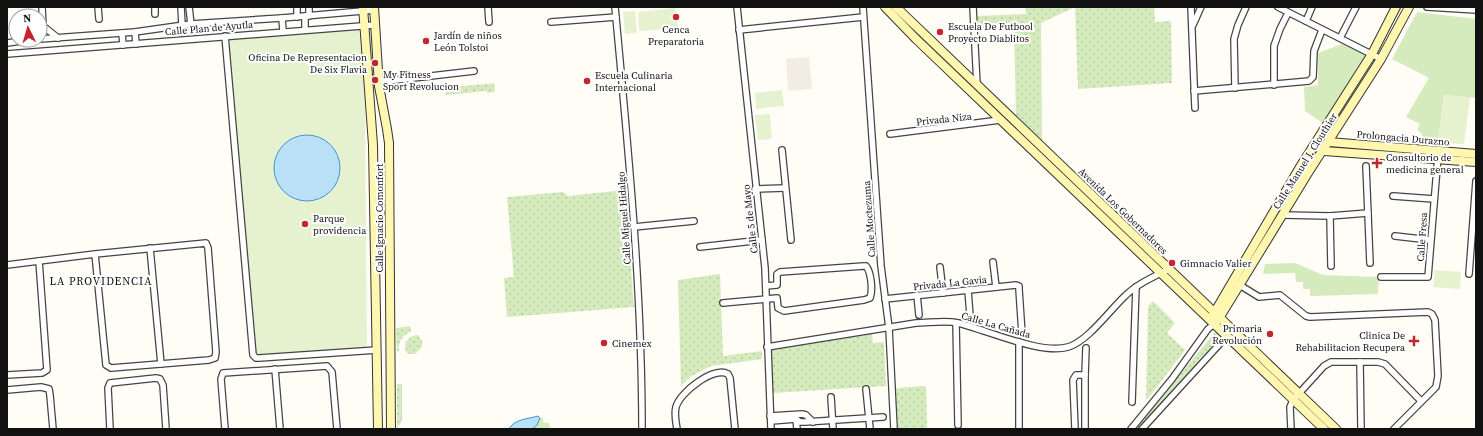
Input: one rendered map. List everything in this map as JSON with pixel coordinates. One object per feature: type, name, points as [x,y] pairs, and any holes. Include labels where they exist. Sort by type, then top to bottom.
[{"type":"street","points":[[98,7],[99,19]]},
{"type":"street","points":[[155,7],[155,14]]},
{"type":"street","points":[[181,7],[182,25]]},
{"type":"street","points":[[189,7],[191,24]]},
{"type":"street","points":[[297,7],[297,17]]},
{"type":"street","points":[[306,30],[309,7]]},
{"type":"street","points":[[488,7],[489,22]]},
{"type":"street","name":"Calle Miguel Hidalgo","points":[[615,7],[634,227],[642,429]]},
{"type":"street","name":"Calle 5 de Mayo","points":[[737,7],[766,286],[771,429]]},
{"type":"street","name":"Calle Moctezuma","points":[[863,7],[881,266],[889,328],[894,429]]},
{"type":"street","name":"Avenida Los Gobernadores","points":[[885,7],[916,39],[1160,273],[1211,324],[1255,362],[1324,429]]},
{"type":"street","name":"Avenida Los Gobernadores","points":[[896,7],[1022,129],[1218,314],[1336,429]]},
{"type":"street","points":[[973,7],[977,85]]},
{"type":"street","points":[[1191,7],[1195,108]]},
{"type":"street","points":[[1192,27],[1201,7]]},
{"type":"street","points":[[1234,88],[1234,39],[1246,7]]},
{"type":"street","points":[[1278,7],[1381,59]]},
{"type":"street","points":[[1306,21],[1312,7]]},
{"type":"street","points":[[1340,38],[1356,7]]},
{"type":"street","name":"Calle Manuel J. Clouthier","points":[[1211,324],[1300,167],[1372,54],[1396,7]]},
{"type":"street","name":"Calle Manuel J. Clouthier","points":[[1236,282],[1283,215],[1324,150],[1381,59],[1409,7]]},
{"type":"street","points":[[1427,7],[1476,10]]},
{"type":"street","name":"Calle Plan de Ayutla","points":[[48,39],[135,32],[191,24],[297,17],[374,8]]},
{"type":"street","name":"Calle Ignacio Comonfort","points":[[374,8],[379,82],[389,143],[391,429]]},
{"type":"street","name":"Calle Ignacio Comonfort","points":[[363,9],[372,145],[378,429]]},
{"type":"street","points":[[1274,85],[1274,46],[1288,13]]},
{"type":"street","points":[[551,22],[616,17]]},
{"type":"street","points":[[740,30],[864,17]]},
{"type":"street","points":[[282,18],[283,32]]},
{"type":"street","name":"Calle Plan de Ayutla","points":[[7,54],[374,25]]},
{"type":"street","points":[[1194,91],[1309,81],[1313,78],[1314,52],[1322,30]]},
{"type":"street","points":[[48,32],[58,38]]},
{"type":"street","points":[[135,32],[136,44]]},
{"type":"street","points":[[122,33],[123,45]]},
{"type":"street","points":[[225,36],[253,355],[256,358],[259,358],[377,350]]},
{"type":"street","points":[[379,82],[474,71]]},
{"type":"street","name":"Privada Niza","points":[[890,134],[986,123],[1000,120]]},
{"type":"street","points":[[1016,135],[1022,129]]},
{"type":"street","name":"Prolongacia Durazno","points":[[1329,142],[1366,149],[1438,155],[1476,162]]},
{"type":"street","name":"Prolongacia Durazno","points":[[1324,150],[1366,149]]},
{"type":"street","points":[[782,150],[791,240]]},
{"type":"street","name":"Prolongacia Durazno","points":[[1438,155],[1476,154]]},
{"type":"street","name":"Calle Fresa","points":[[1381,278],[1428,277],[1438,155]]},
{"type":"street","points":[[1366,166],[1370,263]]},
{"type":"street","points":[[1469,274],[1476,181]]},
{"type":"street","points":[[755,189],[786,188]]},
{"type":"street","points":[[1392,196],[1434,199]]},
{"type":"street","points":[[1283,215],[1330,216],[1368,213]]},
{"type":"street","points":[[1330,216],[1331,266]]},
{"type":"street","points":[[634,227],[694,221]]},
{"type":"street","points":[[1395,236],[1430,240]]},
{"type":"street","points":[[700,247],[762,240]]},
{"type":"street","points":[[7,265],[95,254],[204,243],[208,248],[216,352],[214,358],[209,360],[111,368],[106,365],[95,254]]},
{"type":"street","points":[[150,248],[161,364]]},
{"type":"street","points":[[7,375],[42,373],[47,370],[39,261]]},
{"type":"street","points":[[994,262],[996,287]]},
{"type":"street","points":[[723,303],[777,298],[778,308],[784,311],[864,300],[870,298],[871,293],[869,270],[866,266],[780,272],[777,274],[777,285],[766,286]]},
{"type":"street","points":[[940,267],[943,293]]},
{"type":"street","name":"Calle La Cañada","points":[[767,347],[916,323],[956,323],[1019,342],[1046,348],[1069,347],[1079,342],[1136,287],[1169,269]]},
{"type":"street","points":[[1236,282],[1259,297],[1280,295],[1306,316],[1310,317],[1428,312],[1432,314],[1435,320],[1438,379],[1436,387],[1394,429]]},
{"type":"street","name":"Privada La Gavia","points":[[885,299],[1016,285],[1019,286],[1022,334]]},
{"type":"street","points":[[1132,402],[1136,287]]},
{"type":"street","points":[[968,290],[970,316]]},
{"type":"street","points":[[917,295],[919,314]]},
{"type":"street","points":[[956,323],[958,425]]},
{"type":"street","points":[[1131,429],[1172,379],[1211,324]]},
{"type":"street","points":[[1142,429],[1226,337]]},
{"type":"street","points":[[1019,342],[1019,429]]},
{"type":"street","points":[[1085,429],[1086,348]]},
{"type":"street","points":[[1360,362],[1362,429]]},
{"type":"street","points":[[1291,428],[1290,407],[1293,400],[1327,363],[1378,362],[1385,364],[1421,401]]},
{"type":"street","points":[[225,429],[221,379],[223,373],[323,366],[331,368],[332,372],[337,429]]},
{"type":"street","points":[[275,369],[280,429]]},
{"type":"street","points":[[677,429],[676,407],[684,394],[694,385],[710,375],[721,372],[728,374],[730,378],[735,429]]},
{"type":"street","points":[[1075,429],[1073,380],[1076,376],[1085,375]]},
{"type":"street","points":[[110,429],[108,388],[110,383],[156,378],[160,379],[163,385],[166,429]]},
{"type":"street","points":[[7,390],[41,387],[49,389],[53,429]]},
{"type":"street","points":[[866,389],[870,429]]},
{"type":"street","points":[[831,397],[833,429]]},
{"type":"street","points":[[770,418],[802,414],[806,415],[813,422]]},
{"type":"street","points":[[770,418],[796,419],[800,422],[813,422],[883,417]]},
{"type":"street","points":[[796,419],[797,429]]},
{"type":"green space","points":[[1026,7],[1075,7],[1041,23],[1042,142],[1016,117],[1014,29],[978,30],[978,16],[1026,14]]},
{"type":"green space","points":[[1075,7],[1154,7],[1155,22],[1171,21],[1172,83],[1078,89]]},
{"type":"green space","points":[[675,8],[678,27],[639,30],[638,12]]},
{"type":"green space","points":[[635,11],[637,33],[625,34],[623,12]]},
{"type":"green space","points":[[1417,12],[1476,19],[1476,98],[1444,95],[1438,143],[1421,141],[1422,134],[1417,130],[1420,124],[1406,117],[1429,78],[1392,59]]},
{"type":"green space","name":"Parque providencia","points":[[359,28],[365,98],[367,349],[254,355],[229,40]]},
{"type":"green space","points":[[1342,44],[1366,54],[1367,58],[1323,123],[1305,111],[1304,87],[1318,85],[1318,53]]},
{"type":"green space","points":[[494,83],[495,92],[487,93],[487,91],[446,95],[445,88]]},
{"type":"green space","points":[[782,90],[784,106],[756,109],[755,93]]},
{"type":"green space","points":[[1444,95],[1470,97],[1464,144],[1438,143]]},
{"type":"green space","points":[[770,114],[772,139],[758,140],[755,115]]},
{"type":"green space","points":[[625,190],[634,307],[507,317],[504,278],[514,277],[507,197],[563,192],[568,196]]},
{"type":"green space","points":[[1295,263],[1323,275],[1379,277],[1378,294],[1310,296],[1310,289],[1303,289],[1303,282],[1296,282],[1295,273],[1263,274],[1265,264]]},
{"type":"green space","points":[[1435,270],[1461,272],[1460,289],[1433,287]]},
{"type":"green space","points":[[720,274],[723,356],[762,351],[762,359],[711,366],[690,377],[681,386],[678,280]]},
{"type":"green space","points":[[1153,301],[1175,323],[1167,333],[1185,350],[1146,401],[1148,306]]},
{"type":"green space","points":[[410,326],[411,331],[401,339],[399,351],[397,351],[396,328]]},
{"type":"green space","points":[[1216,331],[1221,336],[1196,363],[1198,366],[1139,429],[1135,429]]},
{"type":"green space","points":[[872,334],[873,343],[884,342],[886,386],[773,393],[771,350]]},
{"type":"green space","points":[[418,335],[422,341],[422,347],[415,354],[408,354],[405,349],[407,341],[412,336]]},
{"type":"green space","points":[[397,384],[402,384],[402,421],[397,428]]},
{"type":"green space","points":[[926,386],[927,429],[898,429],[896,388]]},
{"type":"green space","points":[[543,418],[543,422],[548,422],[551,429],[532,429],[538,424],[539,419]]},
{"type":"shaded area","points":[[809,57],[812,89],[788,91],[786,59]]},
{"type":"water","points":[[300,135],[314,135],[326,140],[335,149],[340,161],[338,181],[331,192],[314,201],[300,201],[288,196],[279,187],[274,175],[274,161],[279,149],[288,140]]},
{"type":"water","points":[[538,416],[540,418],[537,425],[532,429],[509,429],[518,421]]},
{"type":"place","name":"Cenca Preparatoria","points":[[676,17]]},
{"type":"place","name":"Escuela De Futbool Proyecto Diablitos","points":[[940,32]]},
{"type":"place","name":"Jardín de niños León Tolstoi","points":[[426,41]]},
{"type":"place","name":"Oficina De Representacion De Six Flavia","points":[[375,63]]},
{"type":"place","name":"My Fitness Sport Revolucion","points":[[375,80]]},
{"type":"place","name":"Escuela Culinaria Internacional","points":[[587,81]]},
{"type":"place","name":"Consultorio de medicina general","points":[[1377,163]]},
{"type":"place","name":"Parque providencia","points":[[305,224]]},
{"type":"place","name":"Gimnacio Valier","points":[[1172,263]]},
{"type":"place","name":"Primaria Revolución","points":[[1270,334]]},
{"type":"place","name":"Clinica De Rehabilitacion Recupera","points":[[1414,341]]},
{"type":"place","name":"Cinemex","points":[[604,343]]},
{"type":"district","name":"LA PROVIDENCIA","points":[[101,281]]}]
